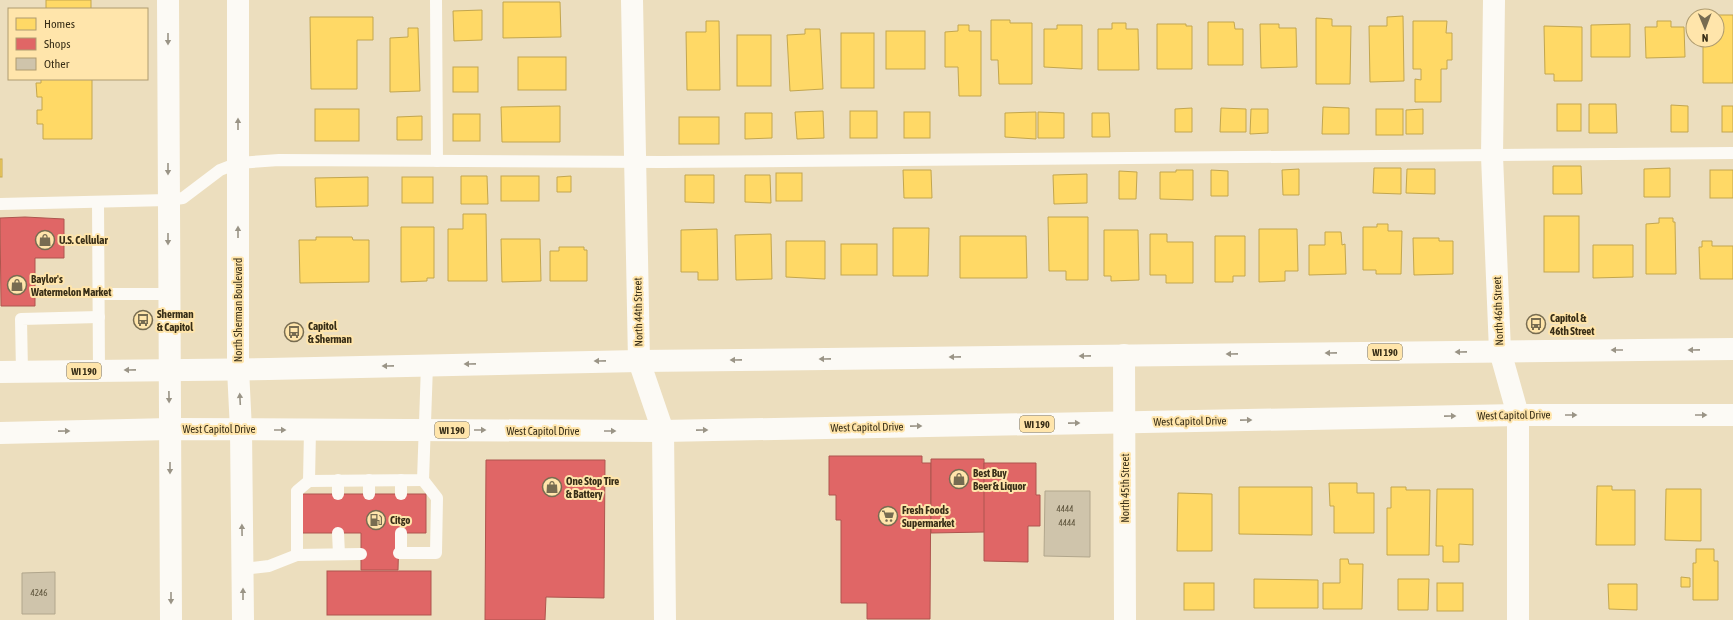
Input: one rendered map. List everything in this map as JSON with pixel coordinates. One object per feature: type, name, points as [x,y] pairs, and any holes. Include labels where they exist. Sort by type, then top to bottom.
[{"type":"main road","points":[[168,0],[168,370],[170,429],[171,620]]},
{"type":"main road","name":"North Sherman Boulevard","points":[[238,0],[238,369],[241,430],[243,620]]},
{"type":"main road","name":"North 44th Street","points":[[632,0],[639,361],[663,431],[665,620]]},
{"type":"main road","name":"North 46th Street","points":[[1494,0],[1492,156],[1500,351],[1518,415],[1518,620]]},
{"type":"main road","name":"WI 190","points":[[0,372],[639,361],[1733,349]]},
{"type":"main road","name":"North 45th Street","points":[[1124,355],[1125,620]]},
{"type":"main road","name":"West Capitol Drive","points":[[0,433],[170,429],[663,431],[1518,415],[1733,415]]},
{"type":"lane","points":[[436,0],[437,161]]},
{"type":"lane","points":[[0,204],[168,200],[184,198],[220,170],[238,163],[279,160],[635,162],[1733,153]]},
{"type":"lane","points":[[98,202],[99,371]]},
{"type":"lane","points":[[99,294],[168,294]]},
{"type":"lane","points":[[22,372],[21,319],[99,317]]},
{"type":"lane","points":[[401,533],[400,553],[436,553],[437,498],[423,480],[427,365]]},
{"type":"lane","points":[[309,481],[310,430]]},
{"type":"lane","points":[[338,480],[338,494]]},
{"type":"lane","points":[[369,480],[369,494]]},
{"type":"lane","points":[[401,480],[401,494]]},
{"type":"lane","points":[[297,555],[297,491],[309,481],[423,480]]},
{"type":"lane","points":[[338,533],[339,554]]},
{"type":"lane","points":[[243,569],[269,566],[297,555],[361,554]]},
{"type":"building: Homes","points":[[46,0],[91,0],[91,8],[46,8]]},
{"type":"building: Homes","points":[[503,2],[560,2],[561,37],[503,38]]},
{"type":"building: Homes","points":[[482,10],[482,40],[454,41],[453,11]]},
{"type":"building: Homes","points":[[1725,15],[1733,15],[1733,83],[1703,83],[1703,48],[1725,48]]},
{"type":"building: Homes","points":[[1403,16],[1404,81],[1370,82],[1369,26],[1387,26],[1387,17]]},
{"type":"building: Homes","points":[[310,17],[373,17],[373,40],[357,40],[357,89],[311,89]]},
{"type":"building: Homes","points":[[1316,18],[1332,19],[1332,26],[1351,26],[1350,84],[1316,84]]},
{"type":"building: Homes","points":[[991,20],[1010,20],[1010,23],[1032,23],[1032,84],[999,84],[998,60],[991,60]]},
{"type":"building: Homes","points":[[706,21],[719,21],[720,90],[687,90],[686,32],[706,32]]},
{"type":"building: Homes","points":[[1413,21],[1447,21],[1446,33],[1452,33],[1452,60],[1447,60],[1447,69],[1441,69],[1441,102],[1415,102],[1415,79],[1421,80],[1421,69],[1413,69]]},
{"type":"building: Homes","points":[[1657,21],[1671,21],[1671,27],[1684,27],[1685,57],[1646,58],[1645,27],[1657,27]]},
{"type":"building: Homes","points":[[1208,22],[1234,22],[1235,29],[1243,29],[1243,65],[1208,65]]},
{"type":"building: Homes","points":[[1112,23],[1126,23],[1126,29],[1138,29],[1139,70],[1098,70],[1098,29],[1112,29]]},
{"type":"building: Homes","points":[[1157,24],[1186,24],[1186,26],[1192,26],[1192,69],[1157,69]]},
{"type":"building: Homes","points":[[1260,24],[1279,24],[1279,28],[1296,28],[1297,67],[1261,68]]},
{"type":"building: Homes","points":[[1630,24],[1630,57],[1591,57],[1591,25]]},
{"type":"building: Homes","points":[[958,25],[969,25],[969,31],[981,31],[981,96],[959,96],[958,67],[945,67],[945,32],[958,31]]},
{"type":"building: Homes","points":[[1057,25],[1082,25],[1082,69],[1044,67],[1044,29],[1057,29]]},
{"type":"building: Homes","points":[[1544,26],[1582,27],[1582,81],[1554,81],[1554,74],[1545,74]]},
{"type":"building: Homes","points":[[408,28],[418,28],[420,91],[390,92],[390,38],[408,37]]},
{"type":"building: Homes","points":[[805,29],[820,29],[823,89],[790,91],[787,35],[805,34]]},
{"type":"building: Homes","points":[[886,31],[925,31],[925,69],[886,69]]},
{"type":"building: Homes","points":[[841,33],[874,33],[874,88],[841,88]]},
{"type":"building: Homes","points":[[737,35],[771,35],[771,86],[737,86]]},
{"type":"building: Homes","points":[[518,57],[566,57],[566,90],[518,90]]},
{"type":"building: Homes","points":[[453,67],[478,67],[478,92],[453,92]]},
{"type":"building: Homes","points":[[41,80],[92,80],[92,139],[43,139],[43,124],[37,124],[37,110],[42,110],[42,97],[37,97],[36,83],[41,83]]},
{"type":"building: Homes","points":[[1557,104],[1581,104],[1581,131],[1557,131]]},
{"type":"building: Homes","points":[[1589,104],[1616,104],[1617,133],[1589,133]]},
{"type":"building: Homes","points":[[1671,105],[1688,106],[1688,132],[1671,132]]},
{"type":"building: Homes","points":[[560,106],[560,142],[502,142],[501,107]]},
{"type":"building: Homes","points":[[1722,106],[1733,106],[1733,132],[1722,132]]},
{"type":"building: Homes","points":[[1323,107],[1349,108],[1349,134],[1322,134]]},
{"type":"building: Homes","points":[[1192,108],[1192,132],[1175,132],[1175,109]]},
{"type":"building: Homes","points":[[1221,108],[1246,109],[1246,132],[1220,132]]},
{"type":"building: Homes","points":[[315,109],[359,109],[359,141],[315,141]]},
{"type":"building: Homes","points":[[1251,109],[1268,109],[1268,133],[1250,134]]},
{"type":"building: Homes","points":[[1376,109],[1403,109],[1403,135],[1376,135]]},
{"type":"building: Homes","points":[[1423,109],[1423,134],[1406,134],[1406,110]]},
{"type":"building: Homes","points":[[823,111],[824,138],[797,139],[795,112]]},
{"type":"building: Homes","points":[[850,111],[877,111],[877,138],[850,138]]},
{"type":"building: Homes","points":[[904,112],[930,112],[930,138],[904,138]]},
{"type":"building: Homes","points":[[1036,112],[1036,139],[1005,137],[1005,113]]},
{"type":"building: Homes","points":[[1038,112],[1064,113],[1064,138],[1038,138]]},
{"type":"building: Homes","points":[[745,113],[772,113],[772,138],[745,139]]},
{"type":"building: Homes","points":[[1092,113],[1109,113],[1110,137],[1092,137]]},
{"type":"building: Homes","points":[[453,114],[480,114],[480,141],[453,141]]},
{"type":"building: Homes","points":[[422,116],[422,140],[397,140],[397,117]]},
{"type":"building: Homes","points":[[679,117],[719,117],[719,144],[679,144]]},
{"type":"building: Homes","points":[[0,159],[2,159],[2,177],[0,177]]},
{"type":"building: Homes","points":[[1553,166],[1581,166],[1582,194],[1553,194]]},
{"type":"building: Homes","points":[[1374,168],[1401,168],[1401,194],[1373,193]]},
{"type":"building: Homes","points":[[1670,168],[1670,197],[1644,197],[1644,169]]},
{"type":"building: Homes","points":[[1299,169],[1299,195],[1283,195],[1282,170]]},
{"type":"building: Homes","points":[[1407,169],[1435,169],[1435,194],[1406,193]]},
{"type":"building: Homes","points":[[903,170],[931,170],[932,198],[904,198]]},
{"type":"building: Homes","points":[[1176,170],[1193,170],[1193,200],[1160,199],[1160,172],[1176,172]]},
{"type":"building: Homes","points":[[1211,170],[1228,171],[1228,196],[1211,196]]},
{"type":"building: Homes","points":[[1710,170],[1733,170],[1733,198],[1710,198]]},
{"type":"building: Homes","points":[[1119,171],[1137,172],[1136,199],[1119,199]]},
{"type":"building: Homes","points":[[776,173],[802,173],[802,201],[776,201]]},
{"type":"building: Homes","points":[[1087,174],[1087,203],[1054,204],[1053,175]]},
{"type":"building: Homes","points":[[685,175],[714,175],[714,203],[685,202]]},
{"type":"building: Homes","points":[[745,175],[770,175],[771,203],[745,202]]},
{"type":"building: Homes","points":[[461,176],[487,176],[488,204],[461,204]]},
{"type":"building: Homes","points":[[501,176],[539,176],[539,201],[501,201]]},
{"type":"building: Homes","points":[[571,176],[571,192],[557,192],[557,177]]},
{"type":"building: Homes","points":[[368,177],[368,206],[316,207],[315,178]]},
{"type":"building: Homes","points":[[402,177],[433,177],[433,203],[402,203]]},
{"type":"building: Homes","points":[[463,214],[486,214],[487,281],[448,281],[448,229],[463,229]]},
{"type":"building: Homes","points":[[1544,216],[1579,216],[1579,272],[1544,272]]},
{"type":"building: Homes","points":[[1048,217],[1088,217],[1088,280],[1066,280],[1066,271],[1049,271]]},
{"type":"building: Homes","points":[[1659,218],[1673,218],[1673,222],[1675,222],[1676,274],[1646,274],[1646,224],[1659,223]]},
{"type":"building: Homes","points":[[1377,224],[1388,224],[1388,231],[1402,231],[1401,274],[1376,274],[1376,270],[1363,270],[1363,227],[1377,227]]},
{"type":"building: Homes","points":[[401,227],[434,227],[434,278],[427,278],[427,281],[401,282]]},
{"type":"building: Homes","points":[[893,228],[929,228],[928,276],[893,276]]},
{"type":"building: Homes","points":[[717,229],[718,280],[698,280],[698,272],[681,272],[681,230]]},
{"type":"building: Homes","points":[[1259,229],[1297,229],[1298,271],[1285,271],[1285,281],[1259,282]]},
{"type":"building: Homes","points":[[1104,230],[1138,230],[1139,280],[1111,281],[1111,276],[1104,276]]},
{"type":"building: Homes","points":[[1325,232],[1341,232],[1342,245],[1345,244],[1346,274],[1309,275],[1309,245],[1325,245]]},
{"type":"building: Homes","points":[[771,234],[772,279],[736,280],[735,235]]},
{"type":"building: Homes","points":[[1150,234],[1167,234],[1167,242],[1193,242],[1193,283],[1166,283],[1166,275],[1150,275]]},
{"type":"building: Homes","points":[[960,236],[1026,236],[1027,278],[960,278]]},
{"type":"building: Homes","points":[[1215,236],[1245,236],[1245,276],[1233,276],[1233,282],[1215,282]]},
{"type":"building: Homes","points":[[316,237],[352,237],[353,240],[369,240],[369,282],[300,283],[299,240],[316,240]]},
{"type":"building: Homes","points":[[1413,238],[1439,238],[1439,241],[1453,241],[1453,274],[1414,275]]},
{"type":"building: Homes","points":[[501,239],[540,239],[541,281],[502,282]]},
{"type":"building: Homes","points":[[786,241],[825,241],[825,279],[786,277]]},
{"type":"building: Homes","points":[[1702,241],[1712,241],[1712,246],[1733,246],[1733,279],[1700,279],[1699,247],[1702,247]]},
{"type":"building: Homes","points":[[841,244],[877,244],[877,275],[841,275]]},
{"type":"building: Homes","points":[[1593,245],[1633,245],[1633,277],[1593,278]]},
{"type":"building: Homes","points":[[559,247],[584,247],[584,250],[587,250],[587,281],[550,281],[550,251],[559,251]]},
{"type":"building: Homes","points":[[1329,483],[1357,483],[1357,493],[1374,493],[1374,533],[1334,533],[1334,506],[1330,506]]},
{"type":"building: Homes","points":[[1597,486],[1612,486],[1612,490],[1635,490],[1635,545],[1596,545]]},
{"type":"building: Homes","points":[[1239,487],[1312,487],[1312,535],[1239,534]]},
{"type":"building: Homes","points":[[1391,487],[1406,487],[1406,490],[1430,490],[1429,555],[1387,555],[1387,508],[1391,508]]},
{"type":"building: Homes","points":[[1437,489],[1473,489],[1473,545],[1459,544],[1459,562],[1443,562],[1443,546],[1436,546]]},
{"type":"building: Homes","points":[[1666,489],[1701,489],[1701,541],[1665,540]]},
{"type":"building: Homes","points":[[1178,493],[1212,494],[1212,551],[1177,551]]},
{"type":"building: Homes","points":[[1696,549],[1714,549],[1714,561],[1718,561],[1718,600],[1693,600],[1693,563],[1696,563]]},
{"type":"building: Homes","points":[[1340,559],[1348,559],[1349,564],[1363,564],[1362,609],[1323,609],[1323,583],[1340,583]]},
{"type":"building: Homes","points":[[1681,577],[1690,578],[1690,587],[1681,587]]},
{"type":"building: Homes","points":[[1254,579],[1318,580],[1318,608],[1254,608]]},
{"type":"building: Homes","points":[[1398,579],[1429,579],[1428,610],[1398,610]]},
{"type":"building: Homes","points":[[1184,583],[1214,583],[1214,610],[1184,610]]},
{"type":"building: Homes","points":[[1437,583],[1463,583],[1463,611],[1437,611]]},
{"type":"building: Homes","points":[[1608,584],[1637,584],[1637,610],[1609,609]]},
{"type":"building: Shops","points":[[25,217],[64,219],[64,258],[35,258],[35,306],[1,306],[0,218]]},
{"type":"building: Shops","points":[[829,456],[922,456],[922,463],[931,463],[930,619],[867,619],[867,603],[841,603],[841,520],[836,520],[836,495],[829,495]]},
{"type":"building: Shops","points":[[931,459],[984,459],[985,532],[931,533]]},
{"type":"building: Shops","points":[[486,460],[605,460],[604,598],[546,597],[545,620],[485,620]]},
{"type":"building: Shops","points":[[984,463],[1036,463],[1036,495],[1040,495],[1040,526],[1028,526],[1028,562],[984,561]]},
{"type":"building: Shops","points":[[301,494],[426,494],[426,533],[399,533],[398,570],[361,570],[361,533],[301,533]]},
{"type":"building: Shops","points":[[327,571],[431,571],[431,615],[327,615]]},
{"type":"building: Other","points":[[1045,491],[1090,491],[1090,557],[1044,556]]},
{"type":"building: Other","points":[[55,572],[55,614],[22,614],[22,573]]},
{"type":"place","name":"U.S. Cellular","points":[[45,240]]},
{"type":"place","name":"Baylor's Watermelon Market","points":[[17,285]]},
{"type":"place","name":"Sherman & Capitol","points":[[143,320]]},
{"type":"place","name":"Capitol & 46th Street","points":[[1536,324]]},
{"type":"place","name":"Capitol & Sherman","points":[[294,332]]},
{"type":"place","name":"Best Buy Beer & Liquor","points":[[959,479]]},
{"type":"place","name":"One Stop Tire & Battery","points":[[552,487]]},
{"type":"place","name":"Fresh Foods Supermarket","points":[[888,516]]},
{"type":"place","name":"Citgo","points":[[376,520]]}]
